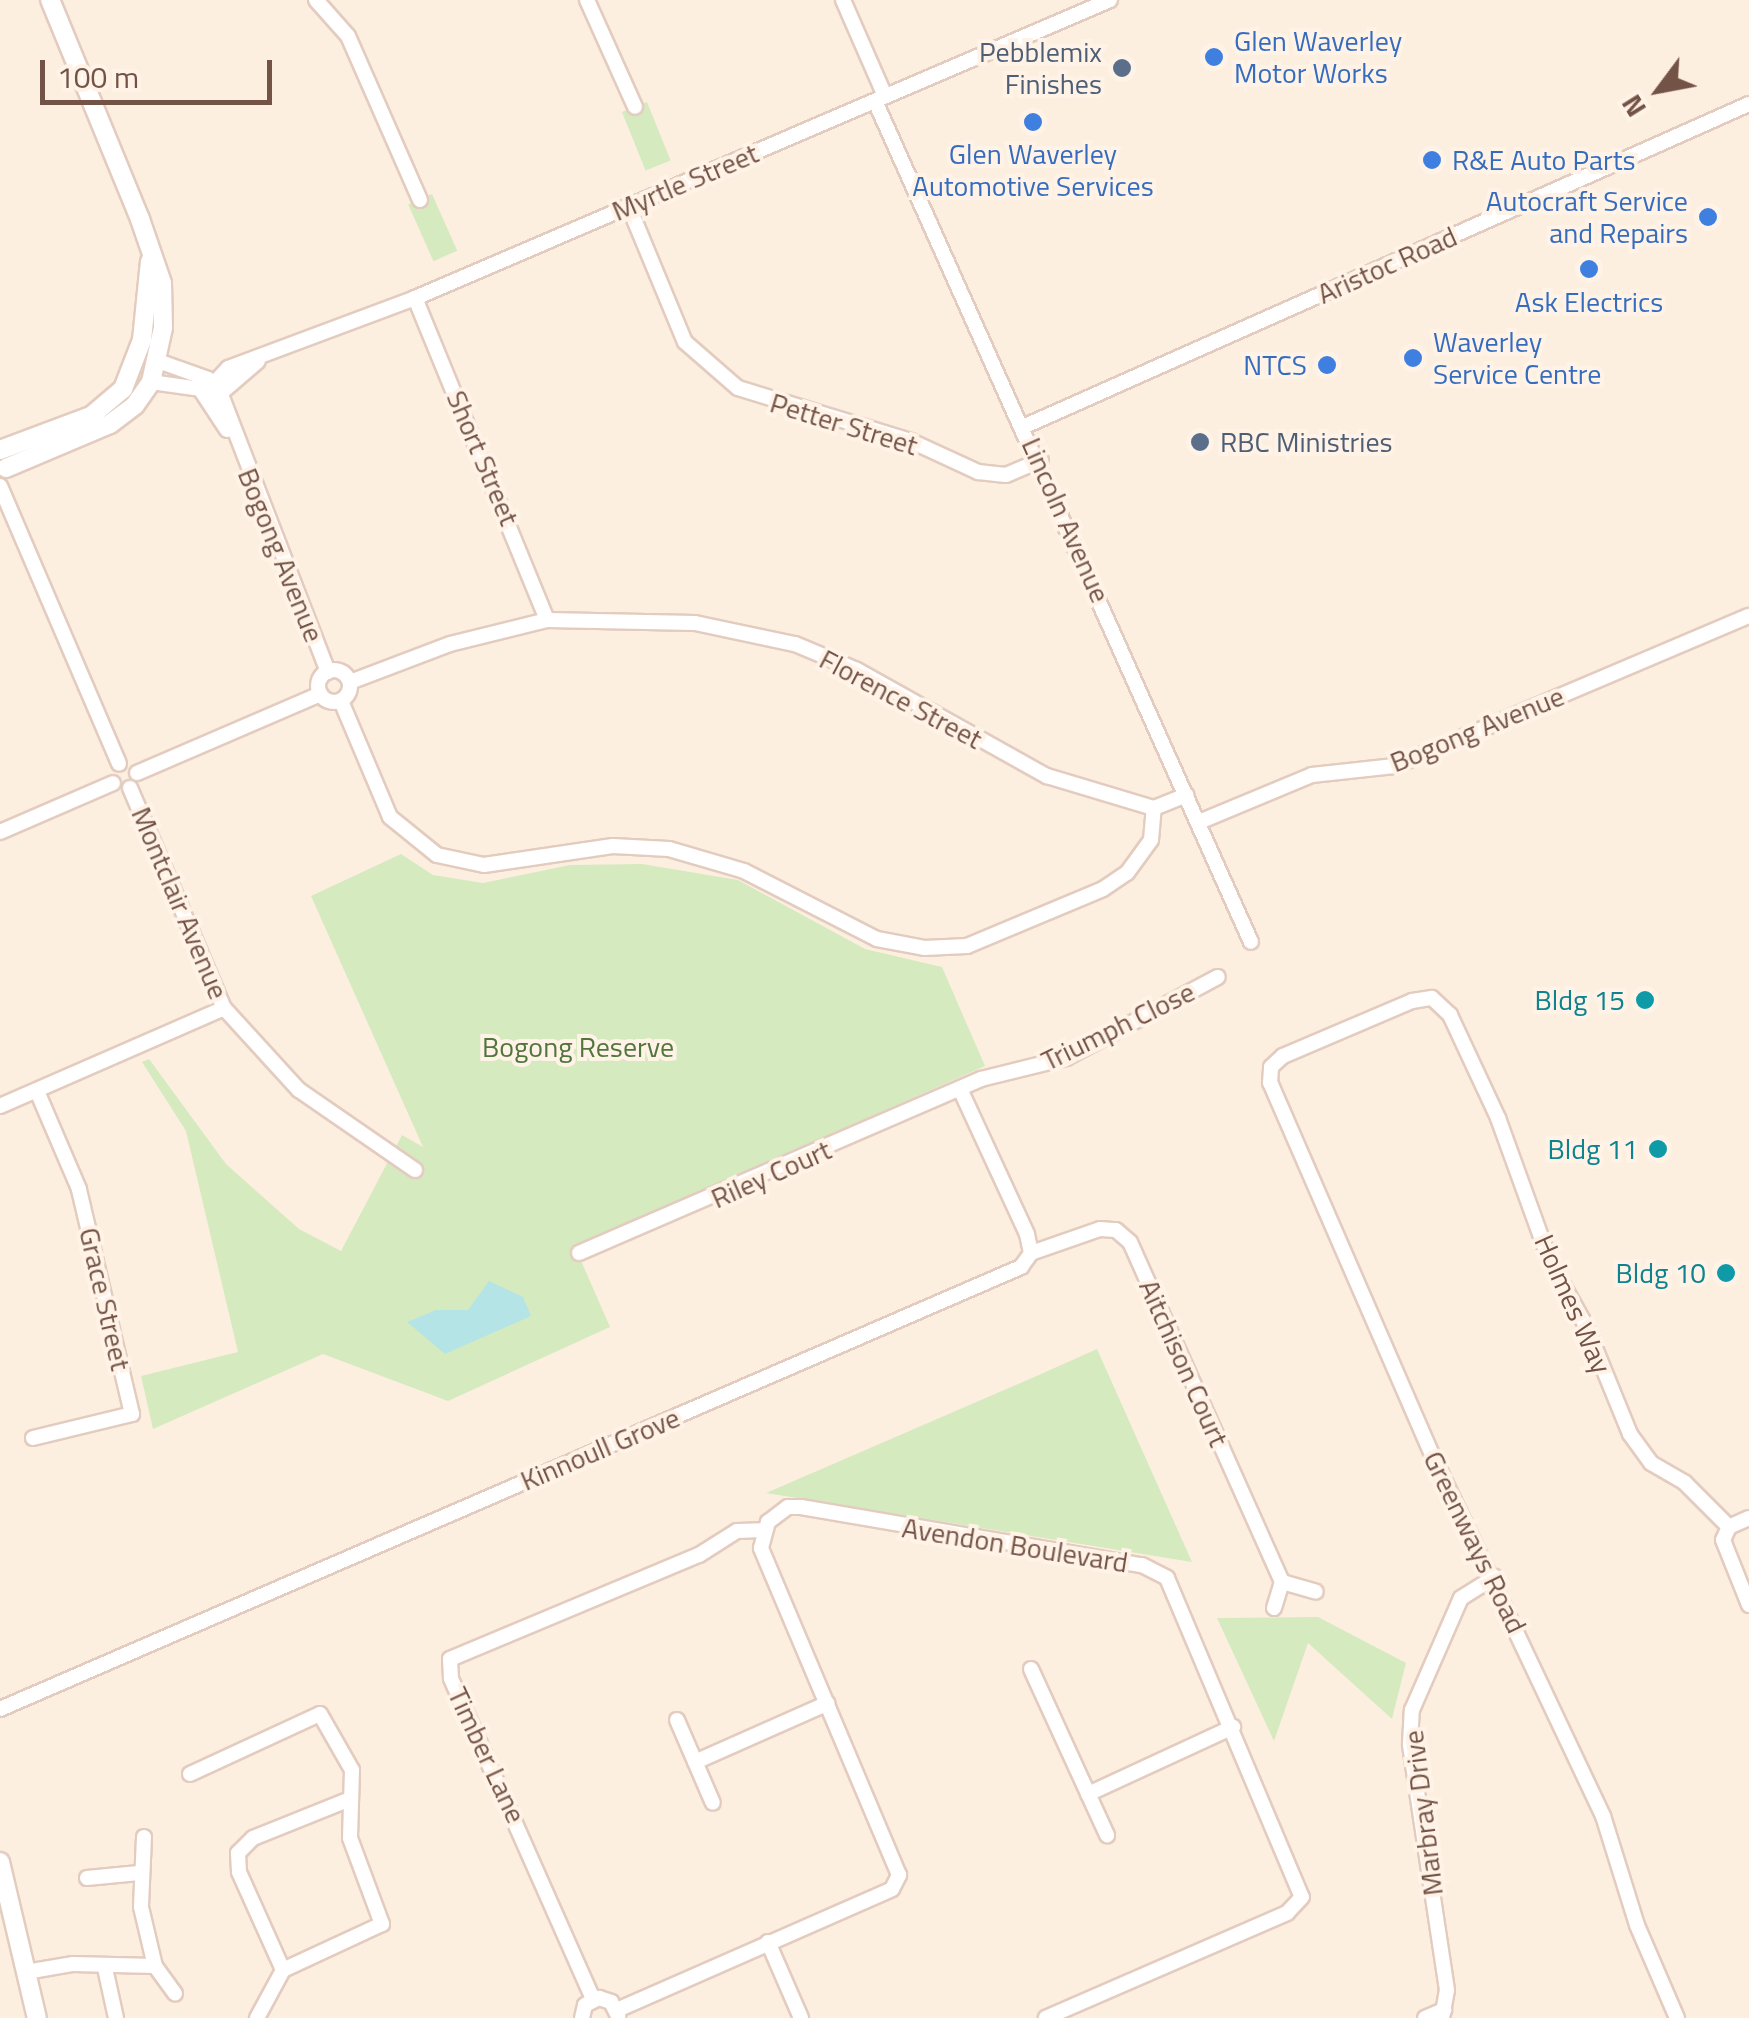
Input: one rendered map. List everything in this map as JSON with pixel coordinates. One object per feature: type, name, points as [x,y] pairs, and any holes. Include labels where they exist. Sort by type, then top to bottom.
[{"type":"street","points":[[1,466],[110,424],[151,382],[158,361],[162,283],[150,261],[140,219],[50,0]]},
{"type":"street","points":[[316,0],[348,36],[420,200]]},
{"type":"street","points":[[587,0],[635,108]]},
{"type":"street","name":"Lincoln Avenue","points":[[844,0],[880,98],[1251,942]]},
{"type":"street","name":"Myrtle Street","points":[[212,392],[258,361],[415,298],[1105,1]]},
{"type":"street","name":"Aristoc Road","points":[[1025,426],[1749,104]]},
{"type":"street","name":"Petter Street","points":[[629,206],[685,342],[738,388],[913,442],[978,472],[1006,475],[1041,460]]},
{"type":"street","points":[[1,466],[105,408],[131,378],[142,340],[150,261]]},
{"type":"street","name":"Short Street","points":[[415,298],[546,620]]},
{"type":"street","points":[[158,361],[212,392]]},
{"type":"street","points":[[151,382],[212,392]]},
{"type":"street","name":"Bogong Avenue","points":[[212,392],[328,672]]},
{"type":"street","points":[[1,466],[119,764],[113,783]]},
{"type":"street","name":"Bogong Avenue","points":[[1199,822],[1312,775],[1396,766],[1749,616]]},
{"type":"street","name":"Florence Street","points":[[350,682],[450,644],[546,620],[695,623],[795,644],[857,670],[1047,776],[1154,808]]},
{"type":"street","points":[[320,694],[320,678],[328,672],[339,671],[350,682],[341,701],[390,816],[438,855],[484,865],[613,846],[669,849],[744,871],[876,940],[924,948],[967,946],[1103,888],[1127,874],[1152,840],[1154,808],[1187,795]]},
{"type":"street","points":[[0,832],[113,783],[130,788],[137,773],[320,694],[341,701]]},
{"type":"street","points":[[119,764],[137,773]]},
{"type":"street","name":"Montclair Avenue","points":[[130,788],[224,1008],[299,1090],[415,1170]]},
{"type":"street","name":"Triumph Close","points":[[960,1090],[1066,1058],[1218,977]]},
{"type":"street","name":"Greenways Road","points":[[1432,998],[1316,1042],[1271,1068],[1270,1083],[1433,1457],[1495,1577],[1603,1816],[1637,1925],[1677,2018]]},
{"type":"street","name":"Holmes Way","points":[[1432,998],[1450,1015],[1498,1118],[1550,1262],[1586,1326],[1630,1434],[1651,1463],[1695,1494],[1729,1527]]},
{"type":"street","points":[[0,1106],[224,1008]]},
{"type":"street","points":[[960,1090],[1030,1253]]},
{"type":"street","name":"Riley Court","points":[[579,1253],[960,1090]]},
{"type":"street","name":"Grace Street","points":[[33,1438],[132,1414],[80,1189],[37,1092]]},
{"type":"street","name":"Aitchison Court","points":[[1030,1253],[1100,1229],[1116,1230],[1130,1242],[1282,1582]]},
{"type":"street","name":"Kinnoull Grove","points":[[0,1709],[1005,1274],[1030,1253]]},
{"type":"street","name":"Avendon Boulevard","points":[[762,1530],[777,1513],[801,1507],[1158,1570],[1233,1728],[1302,1897],[1287,1913],[1046,2018]]},
{"type":"street","points":[[1749,1518],[1729,1527],[1724,1551],[1749,1605]]},
{"type":"street","points":[[582,2018],[593,1999],[606,1998],[617,2014],[768,1942],[892,1889],[899,1875],[761,1548],[762,1530]]},
{"type":"street","name":"Timber Lane","points":[[593,1999],[451,1678],[450,1660],[699,1555],[737,1531],[762,1530]]},
{"type":"street","name":"Marbray Drive","points":[[1443,2014],[1447,1990],[1410,1744],[1412,1710],[1461,1598],[1495,1577]]},
{"type":"street","points":[[1274,1608],[1282,1582],[1316,1592]]},
{"type":"street","points":[[1030,1669],[1107,1835]]},
{"type":"street","points":[[695,1762],[828,1703]]},
{"type":"street","points":[[190,1774],[320,1714],[352,1770],[348,1800],[350,1838],[382,1924],[283,1970],[256,2018]]},
{"type":"street","points":[[677,1720],[712,1802]]},
{"type":"street","points":[[1088,1794],[1233,1728]]},
{"type":"street","points":[[283,1970],[239,1872],[238,1853],[253,1838],[348,1800]]},
{"type":"street","points":[[144,1838],[140,1873],[156,1966],[175,1994]]},
{"type":"street","points":[[0,1862],[37,2018]]},
{"type":"street","points":[[87,1878],[140,1873]]},
{"type":"street","points":[[768,1942],[800,2018]]},
{"type":"street","points":[[26,1972],[74,1964],[105,1968],[156,1966]]},
{"type":"street","points":[[105,1968],[116,2018]]},
{"type":"street","points":[[1425,2018],[1443,2014]]},
{"type":"green space","points":[[647,102],[671,160],[646,171],[622,112]]},
{"type":"green space","points":[[432,194],[457,251],[433,261],[408,205]]},
{"type":"green space","name":"Bogong Reserve","points":[[401,854],[433,875],[483,883],[570,865],[642,864],[738,880],[865,949],[942,967],[985,1066],[575,1247],[610,1327],[448,1401],[323,1354],[153,1429],[141,1376],[238,1352],[186,1131],[142,1062],[149,1059],[226,1164],[299,1229],[341,1251],[402,1135],[423,1147],[311,896]]},
{"type":"green space","points":[[1097,1349],[1192,1562],[766,1493],[1032,1378]]},
{"type":"green space","points":[[1318,1617],[1406,1663],[1392,1719],[1308,1643],[1274,1741],[1217,1618]]},
{"type":"water","points":[[489,1281],[523,1297],[531,1316],[445,1354],[407,1322],[436,1310],[468,1310]]},
{"type":"place","name":"Glen Waverley Motor Works","points":[[1214,57]]},
{"type":"place","name":"Pebblemix Finishes","points":[[1122,68]]},
{"type":"place","name":"Glen Waverley Automotive Services","points":[[1033,122]]},
{"type":"place","name":"R&E Auto Parts","points":[[1432,160]]},
{"type":"place","name":"Autocraft Service and Repairs","points":[[1708,217]]},
{"type":"place","name":"Ask Electrics","points":[[1589,269]]},
{"type":"place","name":"Waverley Service Centre","points":[[1413,358]]},
{"type":"place","name":"NTCS","points":[[1327,365]]},
{"type":"place","name":"RBC Ministries","points":[[1200,442]]},
{"type":"place","name":"Bldg 15","points":[[1645,1000]]},
{"type":"place","name":"Bldg 11","points":[[1658,1149]]},
{"type":"place","name":"Bldg 10","points":[[1726,1273]]}]
